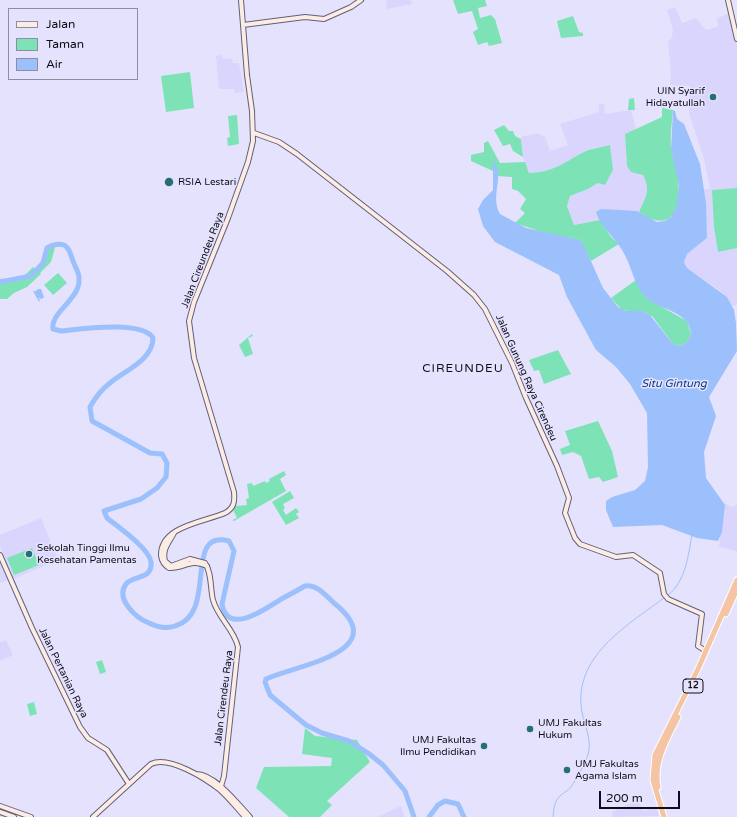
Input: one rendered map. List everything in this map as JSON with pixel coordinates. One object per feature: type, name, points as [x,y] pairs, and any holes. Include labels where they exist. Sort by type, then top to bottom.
[{"type":"highway","name":"12","points":[[664,817],[654,783],[654,760],[706,651],[737,580]]},
{"type":"highway","name":"12","points":[[667,817],[657,785],[658,762],[737,589]]},
{"type":"main road","name":"Jalan Cireundeu Raya","points":[[174,533],[225,513],[232,508],[235,502],[234,492],[194,358],[189,321],[200,285],[224,228],[248,162],[254,133],[241,0]]},
{"type":"main road","points":[[243,25],[305,17],[324,19],[351,7],[361,0]]},
{"type":"main road","points":[[728,0],[737,39]]},
{"type":"main road","name":"Jalan Gunung Raya Cirendeu","points":[[254,133],[279,142],[297,154],[407,239],[457,280],[481,303],[492,320],[512,363],[559,473],[569,498],[565,513],[576,539],[580,544],[616,557],[631,554],[636,556],[660,574],[666,597],[702,614],[698,646],[706,651]]},
{"type":"main road","name":"Jalan Cirendeu Raya","points":[[174,533],[169,535],[163,546],[161,560],[164,565],[169,568],[197,562],[204,564],[213,601],[235,635],[238,647],[220,788]]},
{"type":"main road","name":"Jalan Pertanian Raya","points":[[0,555],[80,727],[88,738],[106,750],[129,784]]},
{"type":"main road","points":[[93,817],[151,764],[157,762],[180,767],[220,788],[250,817]]},
{"type":"main road","points":[[220,788],[246,817]]},
{"type":"main road","points":[[0,806],[30,817]]},
{"type":"main road","points":[[0,812],[14,817]]},
{"type":"shaded area","points":[[386,0],[411,0],[412,4],[387,9]]},
{"type":"shaded area","name":"UIN Syarif Hidayatullah","points":[[675,7],[682,23],[696,18],[706,30],[719,26],[716,19],[729,13],[737,46],[737,305],[731,306],[727,297],[687,268],[684,262],[687,254],[707,238],[704,189],[710,189],[704,159],[689,113],[690,86],[670,85],[671,73],[668,43],[672,37],[673,29],[667,10]]},
{"type":"shaded area","points":[[222,55],[223,59],[232,58],[233,63],[239,63],[244,92],[235,93],[234,89],[219,89],[216,56]]},
{"type":"shaded area","points":[[599,104],[604,104],[605,114],[631,110],[636,129],[625,134],[627,166],[643,175],[648,184],[648,191],[639,212],[601,209],[596,212],[600,220],[574,225],[567,206],[570,196],[588,189],[598,183],[596,147],[552,170],[529,173],[523,157],[521,137],[537,133],[545,137],[550,151],[568,145],[560,124],[599,112]]},
{"type":"shaded area","points":[[724,503],[731,507],[737,505],[737,551],[719,547],[725,508]]},
{"type":"shaded area","name":"Sekolah Tinggi Ilmu Kesehatan Pamentas","points":[[41,518],[58,560],[13,579],[0,547],[0,535]]},
{"type":"shaded area","points":[[0,561],[9,580],[0,583]]},
{"type":"shaded area","points":[[6,640],[13,655],[0,661],[0,642]]},
{"type":"shaded area","points":[[638,800],[643,811],[656,807],[659,816],[613,817],[612,812]]},
{"type":"shaded area","points":[[401,806],[405,817],[377,817]]},
{"type":"green space","points":[[453,0],[485,0],[487,6],[478,8],[480,18],[491,15],[495,19],[502,43],[489,46],[487,42],[478,45],[473,32],[478,29],[472,11],[458,14]]},
{"type":"green space","points":[[573,16],[579,32],[583,33],[583,36],[561,38],[557,21]]},
{"type":"green space","points":[[190,72],[194,108],[166,112],[161,76]]},
{"type":"green space","points":[[634,98],[635,110],[628,110],[629,99]]},
{"type":"green space","points":[[662,108],[673,110],[671,147],[679,191],[676,210],[672,216],[666,220],[659,221],[639,212],[647,194],[647,185],[643,175],[631,172],[627,166],[625,134],[662,117]]},
{"type":"green space","points":[[237,115],[239,144],[228,146],[227,138],[230,137],[228,116]]},
{"type":"green space","points":[[504,125],[509,131],[513,131],[515,136],[521,139],[523,157],[513,151],[510,144],[503,146],[494,130]]},
{"type":"green space","points":[[488,141],[500,163],[525,162],[529,173],[551,169],[586,151],[610,145],[613,170],[605,185],[598,183],[588,189],[570,196],[567,206],[574,225],[600,220],[611,237],[619,244],[591,261],[580,240],[545,233],[515,223],[525,213],[520,209],[526,199],[518,191],[512,189],[512,177],[497,176],[497,168],[494,168],[493,171],[471,161],[471,155],[484,152],[484,143]]},
{"type":"green space","points":[[737,188],[737,248],[718,252],[714,227],[712,190]]},
{"type":"green space","points":[[56,244],[51,262],[40,273],[41,274],[27,287],[14,293],[7,299],[0,299],[0,279],[23,277],[33,267],[38,271],[46,256],[47,248]]},
{"type":"green space","points":[[58,273],[67,283],[53,295],[44,285]]},
{"type":"green space","points":[[636,280],[646,298],[687,321],[691,334],[684,344],[673,344],[653,317],[645,312],[622,310],[611,298]]},
{"type":"green space","points":[[252,334],[253,336],[248,338],[253,354],[245,357],[239,345]]},
{"type":"green space","points":[[558,350],[571,374],[544,384],[539,370],[534,371],[529,360]]},
{"type":"green space","points":[[598,421],[612,451],[618,477],[603,482],[599,477],[589,479],[581,456],[573,452],[562,455],[560,449],[570,445],[565,431]]},
{"type":"green space","points":[[284,471],[286,475],[280,479],[286,491],[234,521],[232,520],[237,518],[233,510],[236,506],[247,505],[246,499],[249,498],[247,484],[252,483],[253,486],[265,481],[266,483],[270,481],[269,479]]},
{"type":"green space","points":[[290,491],[294,498],[283,504],[285,508],[283,510],[286,515],[296,508],[299,512],[296,514],[299,518],[286,525],[272,502]]},
{"type":"green space","points":[[32,548],[39,565],[14,575],[7,558]]},
{"type":"green space","points":[[102,660],[106,672],[100,674],[96,662]]},
{"type":"green space","points":[[34,702],[37,714],[30,716],[27,704]]},
{"type":"green space","points":[[305,728],[315,736],[357,740],[370,762],[327,801],[332,805],[320,817],[289,817],[256,788],[264,767],[331,766],[332,758],[302,754]]},
{"type":"water","name":"Situ Gintung","points":[[673,110],[675,111],[677,119],[684,124],[700,164],[706,203],[707,238],[687,254],[684,262],[687,268],[727,297],[734,310],[736,323],[737,351],[709,397],[716,416],[704,452],[706,478],[725,505],[722,532],[718,541],[697,538],[662,525],[613,527],[606,510],[606,501],[612,497],[635,490],[645,481],[648,467],[647,413],[630,384],[616,367],[596,350],[567,297],[559,275],[495,242],[483,226],[478,209],[483,200],[493,190],[493,163],[495,162],[498,174],[496,201],[500,214],[526,228],[580,240],[603,288],[618,307],[625,311],[643,311],[650,315],[673,344],[684,344],[691,334],[689,326],[685,320],[680,315],[651,302],[645,297],[638,287],[622,250],[601,223],[596,212],[601,209],[637,211],[657,222],[665,221],[671,217],[676,208],[679,186],[671,150]]},
{"type":"water","points":[[41,289],[44,297],[42,299],[38,298],[40,300],[39,302],[33,291]]},
{"type":"waterway","points":[[0,282],[31,276],[43,263],[47,248],[60,244],[64,245],[69,250],[78,272],[78,286],[71,299],[56,317],[53,323],[53,329],[61,331],[124,327],[147,332],[153,338],[152,346],[143,359],[107,385],[90,407],[92,421],[150,453],[162,454],[167,463],[166,477],[157,488],[141,499],[104,511],[107,518],[145,550],[151,562],[149,572],[129,581],[126,584],[123,590],[123,596],[128,607],[138,617],[155,626],[175,626],[188,618],[195,606],[199,590],[203,559],[207,547],[215,540],[229,541],[234,551],[222,604],[226,614],[232,619],[250,617],[305,586],[313,587],[321,591],[350,620],[353,634],[347,645],[334,654],[317,662],[266,679],[265,682],[270,695],[306,725],[322,733],[349,741],[383,765],[405,791],[414,817]]},
{"type":"waterway","points":[[668,595],[679,583],[685,568],[692,535]]},
{"type":"waterway","points":[[553,817],[557,800],[561,795],[569,790],[588,755],[589,742],[581,705],[582,687],[588,670],[597,655],[608,642],[622,629],[665,597]]},
{"type":"waterway","points":[[429,817],[438,805],[445,801],[458,804],[464,817]]},
{"type":"place","name":"UIN Syarif Hidayatullah","points":[[713,97]]},
{"type":"place","name":"RSIA Lestari","points":[[169,182]]},
{"type":"place","name":"Sekolah Tinggi Ilmu Kesehatan Pamentas","points":[[29,554]]},
{"type":"place","name":"UMJ Fakultas Hukum","points":[[530,729]]},
{"type":"place","name":"UMJ Fakultas Ilmu Pendidikan","points":[[484,746]]},
{"type":"place","name":"UMJ Fakultas Agama Islam","points":[[567,770]]},
{"type":"district","name":"CIREUNDEU","points":[[463,369]]}]
